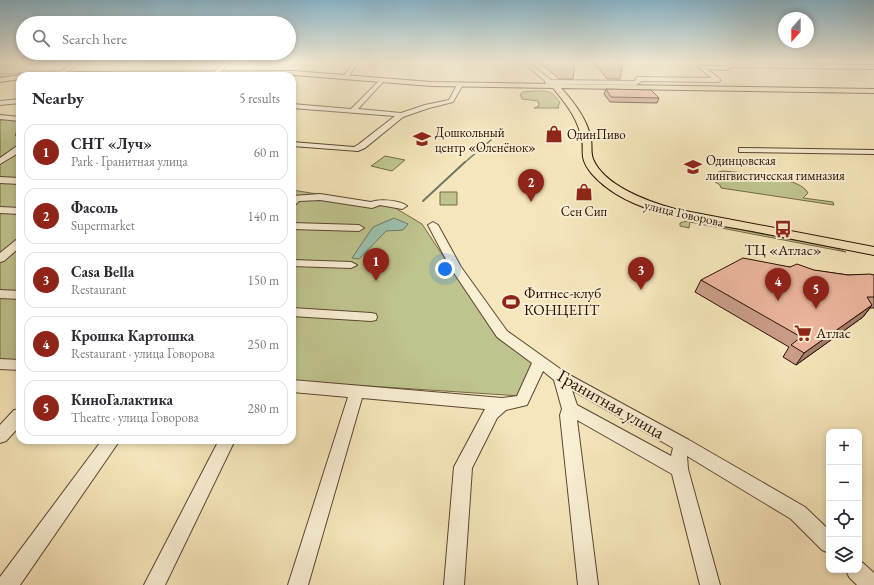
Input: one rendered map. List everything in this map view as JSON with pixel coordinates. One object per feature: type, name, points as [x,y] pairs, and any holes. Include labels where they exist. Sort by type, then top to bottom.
[{"type":"main road","name":"улица Говорова","points":[[558,89],[570,106],[586,133],[587,156],[590,164],[600,176],[627,197],[647,205],[674,212],[874,251]]},
{"type":"main road","points":[[702,89],[874,92]]},
{"type":"street","points":[[353,111],[373,89]]},
{"type":"street","points":[[296,106],[401,115],[427,106],[451,101],[457,89]]},
{"type":"street","points":[[0,103],[16,101]]},
{"type":"street","points":[[296,144],[355,149],[362,146],[401,115]]},
{"type":"street","points":[[0,117],[16,119]]},
{"type":"street","points":[[742,150],[874,152]]},
{"type":"street","points":[[0,162],[16,151]]},
{"type":"street","points":[[10,156],[16,156]]},
{"type":"street","points":[[0,180],[16,181]]},
{"type":"street","points":[[296,198],[320,196],[372,205],[379,202],[402,206]]},
{"type":"street","points":[[0,210],[16,211]]},
{"type":"street","name":"Гранитная улица","points":[[433,225],[456,267],[502,334],[561,377],[683,445],[798,513],[826,540]]},
{"type":"street","points":[[296,226],[359,228]]},
{"type":"street","points":[[0,247],[16,246]]},
{"type":"street","points":[[0,259],[16,247]]},
{"type":"street","points":[[296,263],[351,265]]},
{"type":"street","points":[[0,294],[16,295]]},
{"type":"street","points":[[296,312],[371,316]]},
{"type":"street","points":[[296,386],[502,404],[522,400],[540,362]]},
{"type":"street","points":[[0,364],[16,365]]},
{"type":"street","points":[[561,377],[570,409],[568,415],[588,585]]},
{"type":"street","points":[[298,585],[357,391]]},
{"type":"street","points":[[454,585],[463,467],[491,413],[502,404]]},
{"type":"street","points":[[570,409],[679,469]]},
{"type":"street","points":[[0,436],[16,419]]},
{"type":"street","points":[[7,585],[109,444]]},
{"type":"street","points":[[154,585],[225,444]]},
{"type":"street","points":[[683,445],[679,455],[679,469],[710,585]]},
{"type":"street","points":[[859,573],[872,585]]},
{"type":"green space","points":[[547,91],[552,93],[560,103],[558,106],[559,108],[534,108],[539,106],[538,101],[522,99],[520,94],[523,92]]},
{"type":"green space","points":[[6,118],[16,119],[16,360],[0,359],[0,121]]},
{"type":"green space","points":[[385,156],[405,160],[392,171],[371,166]]},
{"type":"green space","points":[[723,171],[756,174],[783,179],[803,187],[808,193],[803,198],[833,202],[834,205],[721,188],[720,185],[712,180],[711,176],[715,173]]},
{"type":"green space","points":[[296,191],[392,206],[422,224],[497,338],[533,363],[521,396],[296,381]]},
{"type":"green space","points":[[440,192],[457,192],[457,205],[440,205]]},
{"type":"green space","points":[[690,220],[835,248],[846,252],[690,222],[689,228],[680,226],[680,223]]},
{"type":"shaded area","points":[[394,218],[408,224],[403,230],[386,231],[359,259],[352,258],[373,227]]},
{"type":"building","points":[[606,89],[651,90],[659,98],[611,97]]},
{"type":"building","name":"Атлас","points":[[743,258],[790,267],[797,264],[814,270],[848,275],[874,275],[874,297],[867,297],[872,305],[804,353],[791,345],[801,337],[701,280]]},
{"type":"waterway","points":[[464,163],[491,140]]},
{"type":"waterway","points":[[423,201],[465,162]]},
{"type":"place","name":"ОдинПиво","points":[[554,134]]},
{"type":"place","name":"Дошкольный центр «Оленёнок»","points":[[422,139]]},
{"type":"place","name":"Одинцовская лингвистическая гимназия","points":[[693,167]]},
{"type":"place","name":"Сен Сип","points":[[584,192]]},
{"type":"place","name":"Фасоль","points":[[531,202]]},
{"type":"place","name":"ТЦ «Атлас»","points":[[783,229]]},
{"type":"place","name":"СНТ «Луч»","points":[[376,281]]},
{"type":"place","name":"Casa Bella","points":[[641,290]]},
{"type":"place","name":"Крошка Картошка","points":[[778,301]]},
{"type":"place","name":"Фитнес-клуб КОНЦЕПТ","points":[[511,302]]},
{"type":"place","name":"КиноГалактика","points":[[816,309]]},
{"type":"place","name":"Атлас","points":[[803,333]]}]
